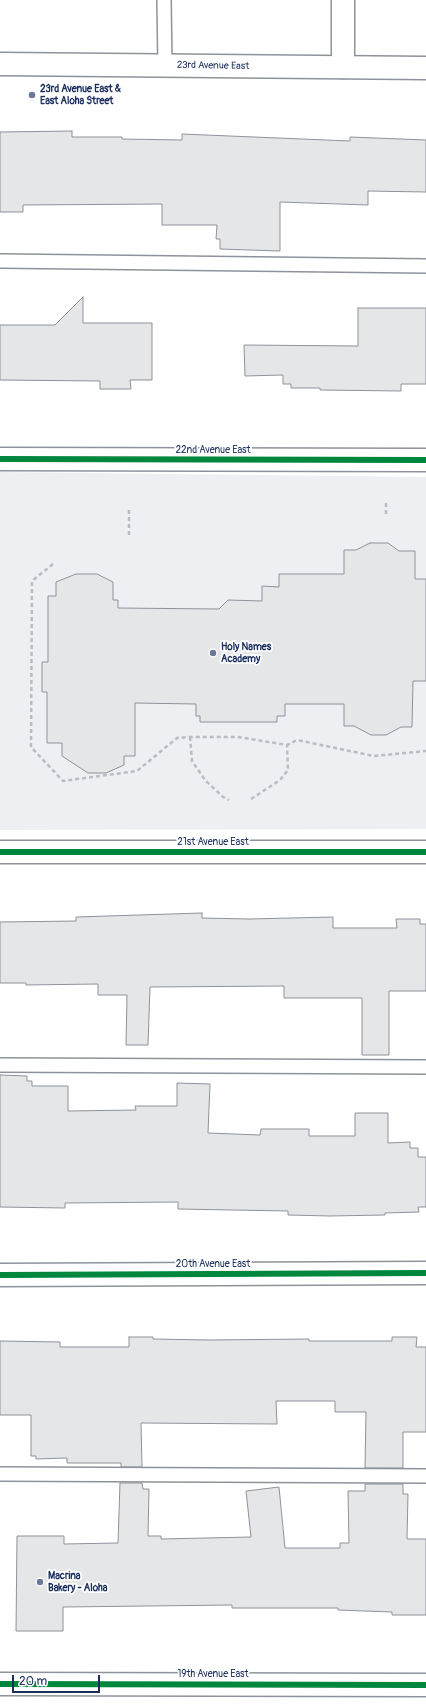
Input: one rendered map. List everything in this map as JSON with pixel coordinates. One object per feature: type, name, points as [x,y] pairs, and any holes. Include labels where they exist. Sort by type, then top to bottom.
[{"type":"street","points":[[343,0],[343,67]]},
{"type":"street","name":"23rd Avenue East","points":[[0,64],[426,68]]},
{"type":"street","name":"22nd Avenue East","points":[[0,459],[426,460]]},
{"type":"street","name":"21st Avenue East","points":[[0,852],[426,852]]},
{"type":"street","name":"20th Avenue East","points":[[0,1275],[426,1273]]},
{"type":"street","name":"19th Avenue East","points":[[0,1684],[426,1685]]},
{"type":"lane","points":[[164,0],[165,66]]},
{"type":"lane","points":[[0,261],[426,266]]},
{"type":"lane","points":[[0,1065],[426,1067]]},
{"type":"lane","points":[[0,1474],[426,1476]]},
{"type":"path","points":[[386,503],[386,515]]},
{"type":"path","points":[[129,510],[129,535]]},
{"type":"path","points":[[53,564],[32,581],[32,747],[63,781],[137,772],[177,738],[238,737],[287,745],[297,740],[374,756],[426,751]]},
{"type":"path","points":[[190,737],[192,761],[205,780],[223,797],[229,800]]},
{"type":"path","points":[[251,799],[280,780],[288,770],[287,745]]},
{"type":"shaded area","name":"Holy Names Academy","points":[[0,472],[426,477],[426,829],[0,830]]},
{"type":"building","points":[[72,131],[72,137],[122,137],[122,139],[182,140],[182,134],[350,141],[350,137],[426,140],[426,192],[368,191],[368,205],[280,202],[280,251],[220,249],[220,239],[216,239],[217,225],[162,225],[162,204],[23,205],[23,212],[0,212],[0,132]]},
{"type":"building","points":[[83,297],[83,323],[152,323],[152,380],[130,380],[131,389],[100,389],[100,381],[0,380],[0,325],[55,325]]},
{"type":"building","points":[[358,308],[426,308],[426,384],[401,384],[401,391],[320,390],[320,388],[291,388],[291,384],[283,384],[283,375],[245,376],[244,345],[358,346]]},
{"type":"building","points":[[370,543],[388,543],[399,551],[415,551],[415,579],[426,579],[426,681],[413,681],[412,727],[401,727],[386,735],[371,735],[354,726],[344,726],[344,704],[285,704],[285,716],[277,716],[277,722],[200,722],[200,716],[196,716],[196,704],[135,703],[135,756],[124,756],[124,765],[106,773],[88,773],[62,756],[62,743],[47,743],[47,692],[42,692],[42,662],[48,662],[48,596],[56,596],[56,582],[76,574],[97,574],[113,582],[113,600],[118,600],[118,608],[219,609],[228,600],[262,601],[262,586],[279,587],[279,574],[344,574],[344,550],[356,550]]},
{"type":"building","points":[[202,913],[202,918],[249,919],[333,917],[333,928],[397,928],[396,919],[420,919],[420,924],[426,924],[426,991],[389,991],[389,1055],[362,1055],[362,998],[284,998],[284,986],[150,987],[148,1045],[126,1045],[127,995],[98,995],[98,984],[26,985],[26,983],[0,983],[0,922],[76,921],[76,917]]},
{"type":"building","points":[[0,1075],[27,1076],[27,1081],[32,1081],[32,1086],[68,1086],[68,1111],[136,1110],[135,1106],[177,1106],[177,1083],[210,1084],[208,1133],[260,1135],[261,1129],[309,1129],[309,1136],[355,1136],[355,1113],[388,1113],[388,1143],[410,1142],[410,1148],[418,1148],[418,1157],[426,1157],[426,1207],[418,1207],[419,1212],[385,1213],[385,1215],[330,1216],[288,1215],[288,1211],[178,1209],[178,1202],[65,1203],[65,1208],[0,1207]]},
{"type":"building","points":[[129,1337],[209,1340],[309,1339],[309,1341],[392,1341],[392,1337],[417,1337],[416,1347],[426,1347],[426,1432],[403,1432],[403,1468],[365,1468],[366,1412],[335,1412],[335,1401],[276,1401],[277,1424],[141,1423],[142,1467],[121,1467],[121,1463],[67,1463],[67,1458],[36,1459],[36,1456],[31,1456],[31,1415],[0,1415],[0,1341],[60,1342],[60,1347],[129,1347]]},
{"type":"building","points":[[120,1483],[142,1483],[143,1489],[149,1489],[148,1536],[161,1536],[161,1539],[251,1537],[246,1491],[279,1487],[285,1548],[340,1548],[340,1543],[349,1543],[348,1491],[365,1491],[365,1484],[403,1484],[403,1494],[408,1494],[407,1539],[426,1539],[426,1615],[392,1615],[392,1612],[338,1610],[338,1608],[232,1608],[232,1605],[63,1607],[63,1631],[16,1631],[17,1536],[64,1536],[64,1544],[118,1543]]},
{"type":"cycle path","points":[[0,459],[426,460]]},
{"type":"cycle path","points":[[0,852],[426,852]]},
{"type":"cycle path","points":[[0,1275],[426,1273]]},
{"type":"cycle path","points":[[0,1684],[426,1685]]},
{"type":"place","name":"23rd Avenue East & East Aloha Street","points":[[32,95]]},
{"type":"place","name":"Holy Names Academy","points":[[213,653]]},
{"type":"place","name":"Macrina Bakery - Aloha","points":[[40,1582]]}]
